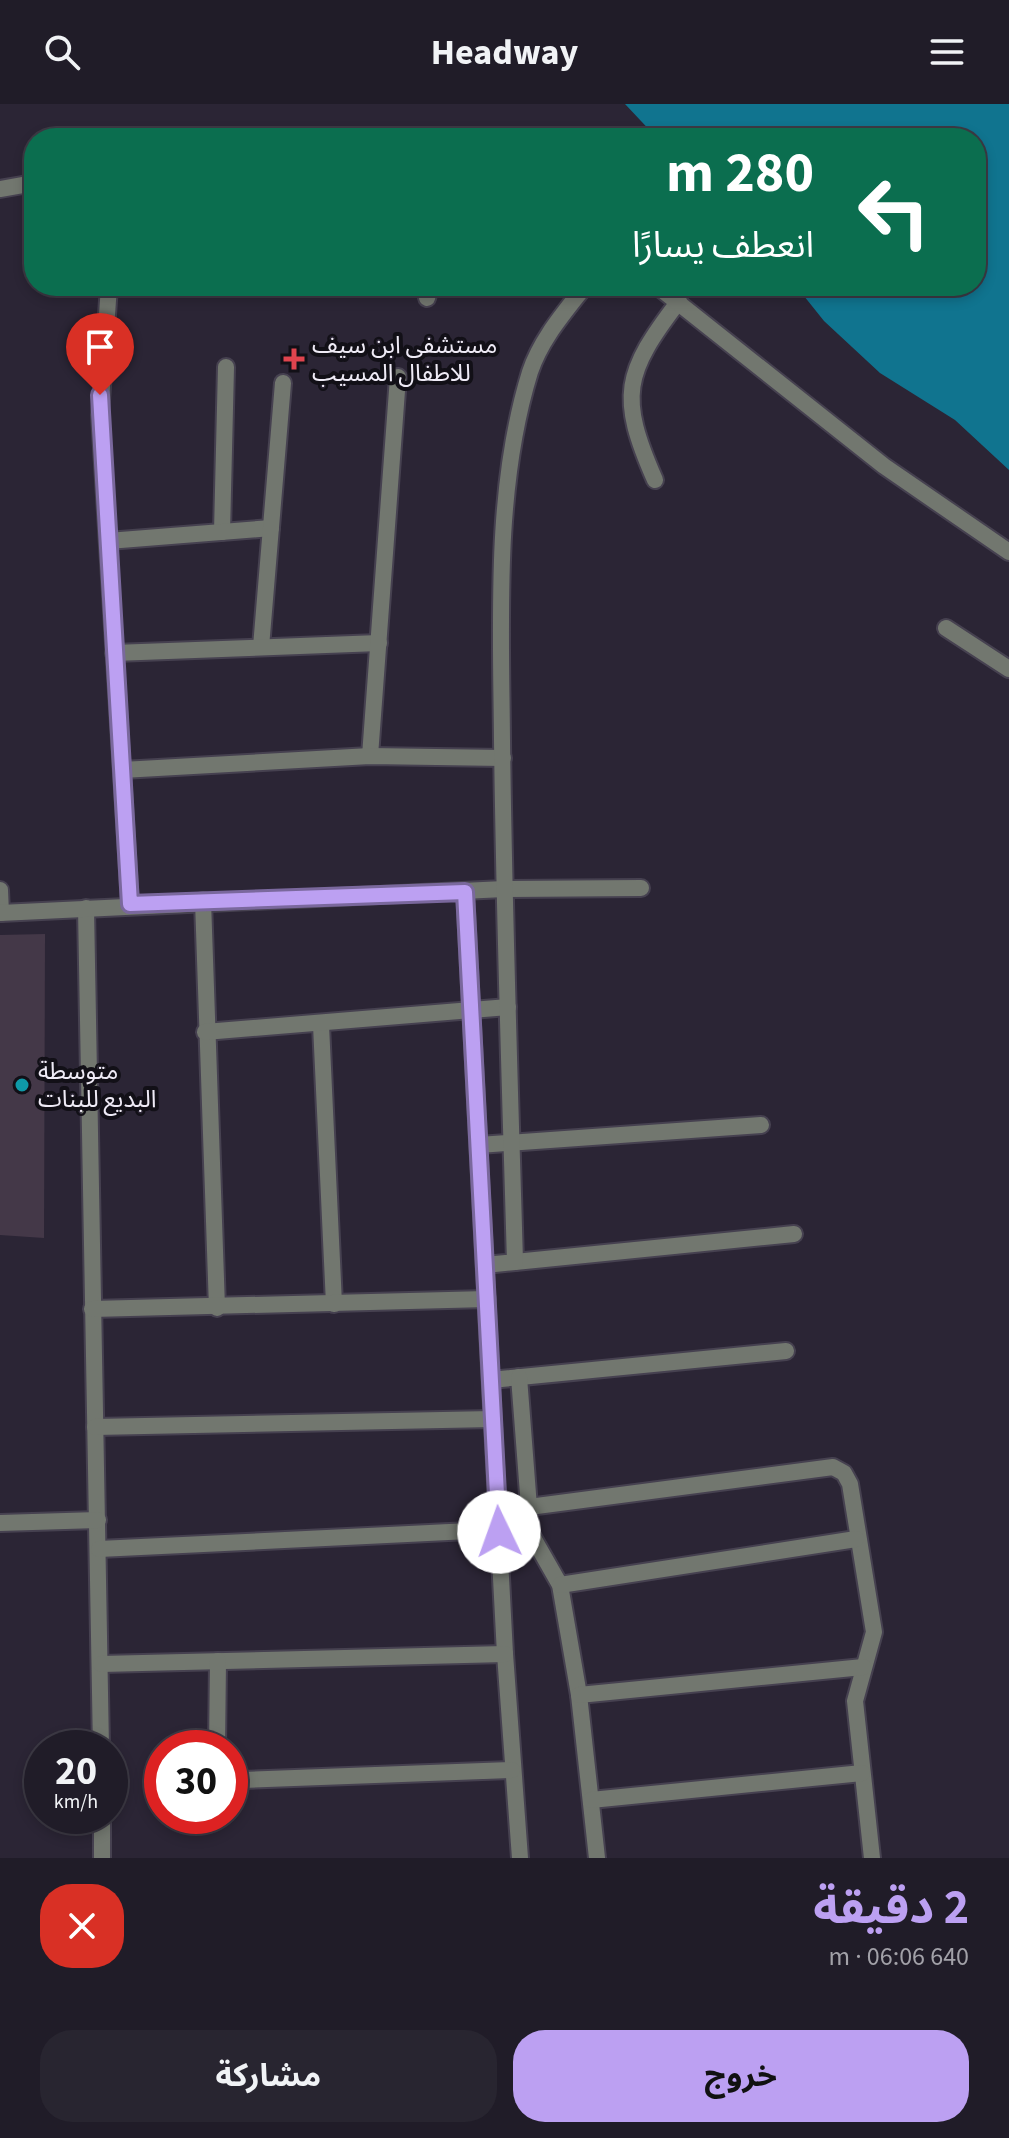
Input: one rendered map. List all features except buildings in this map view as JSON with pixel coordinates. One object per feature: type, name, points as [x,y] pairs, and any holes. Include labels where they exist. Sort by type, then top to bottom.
[{"type":"street","points":[[0,189],[24,185]]},
{"type":"street","points":[[108,296],[100,415],[130,904]]},
{"type":"street","points":[[515,1262],[504,889],[505,546],[510,475],[520,417],[536,356],[548,334],[577,296]]},
{"type":"street","points":[[672,296],[884,466],[1009,552]]},
{"type":"street","points":[[655,480],[639,445],[629,397],[634,372],[648,341],[679,301]]},
{"type":"street","points":[[222,532],[226,367]]},
{"type":"street","points":[[370,756],[398,377]]},
{"type":"street","points":[[261,647],[283,383]]},
{"type":"street","points":[[108,541],[271,528]]},
{"type":"street","points":[[946,628],[1009,669]]},
{"type":"street","points":[[114,653],[379,643]]},
{"type":"street","points":[[122,770],[370,756],[503,758]]},
{"type":"street","points":[[0,890],[1,913],[130,904],[504,889],[641,888]]},
{"type":"street","points":[[465,892],[505,1654],[520,1858]]},
{"type":"street","points":[[203,901],[205,1032],[217,1308]]},
{"type":"street","points":[[86,908],[101,1730]]},
{"type":"street","points":[[205,1032],[321,1025],[508,1007]]},
{"type":"street","points":[[321,1025],[334,1304]]},
{"type":"street","points":[[479,1145],[761,1125]]},
{"type":"street","points":[[485,1265],[794,1234]]},
{"type":"street","points":[[92,1309],[487,1299]]},
{"type":"street","points":[[491,1380],[786,1351]]},
{"type":"street","points":[[519,1377],[526,1514],[560,1585],[579,1695],[597,1858]]},
{"type":"street","points":[[95,1427],[493,1419]]},
{"type":"street","points":[[99,1549],[499,1532],[512,1529],[526,1514],[833,1467],[844,1473],[850,1484],[856,1539],[874,1632],[872,1650],[863,1667],[855,1701],[872,1858]]},
{"type":"street","points":[[0,1523],[98,1520]]},
{"type":"street","points":[[560,1585],[856,1539]]},
{"type":"street","points":[[101,1664],[505,1654]]},
{"type":"street","points":[[217,1730],[218,1661]]},
{"type":"street","points":[[579,1695],[863,1667]]},
{"type":"street","points":[[248,1780],[512,1770]]},
{"type":"street","points":[[591,1800],[862,1773]]},
{"type":"street","points":[[102,1834],[102,1858]]},
{"type":"water","points":[[625,104],[1009,104],[1009,470],[955,420],[880,373],[824,321],[804,296],[986,296],[986,128],[648,128]]},
{"type":"place","name":"مستشفى ابن سيف للاطفال المسيب","points":[[294,359]]},
{"type":"place","name":"متوسطة البديع للبنات","points":[[22,1085]]},
{"type":"route","points":[[100,395],[130,904],[465,892],[499,1532]]}]
